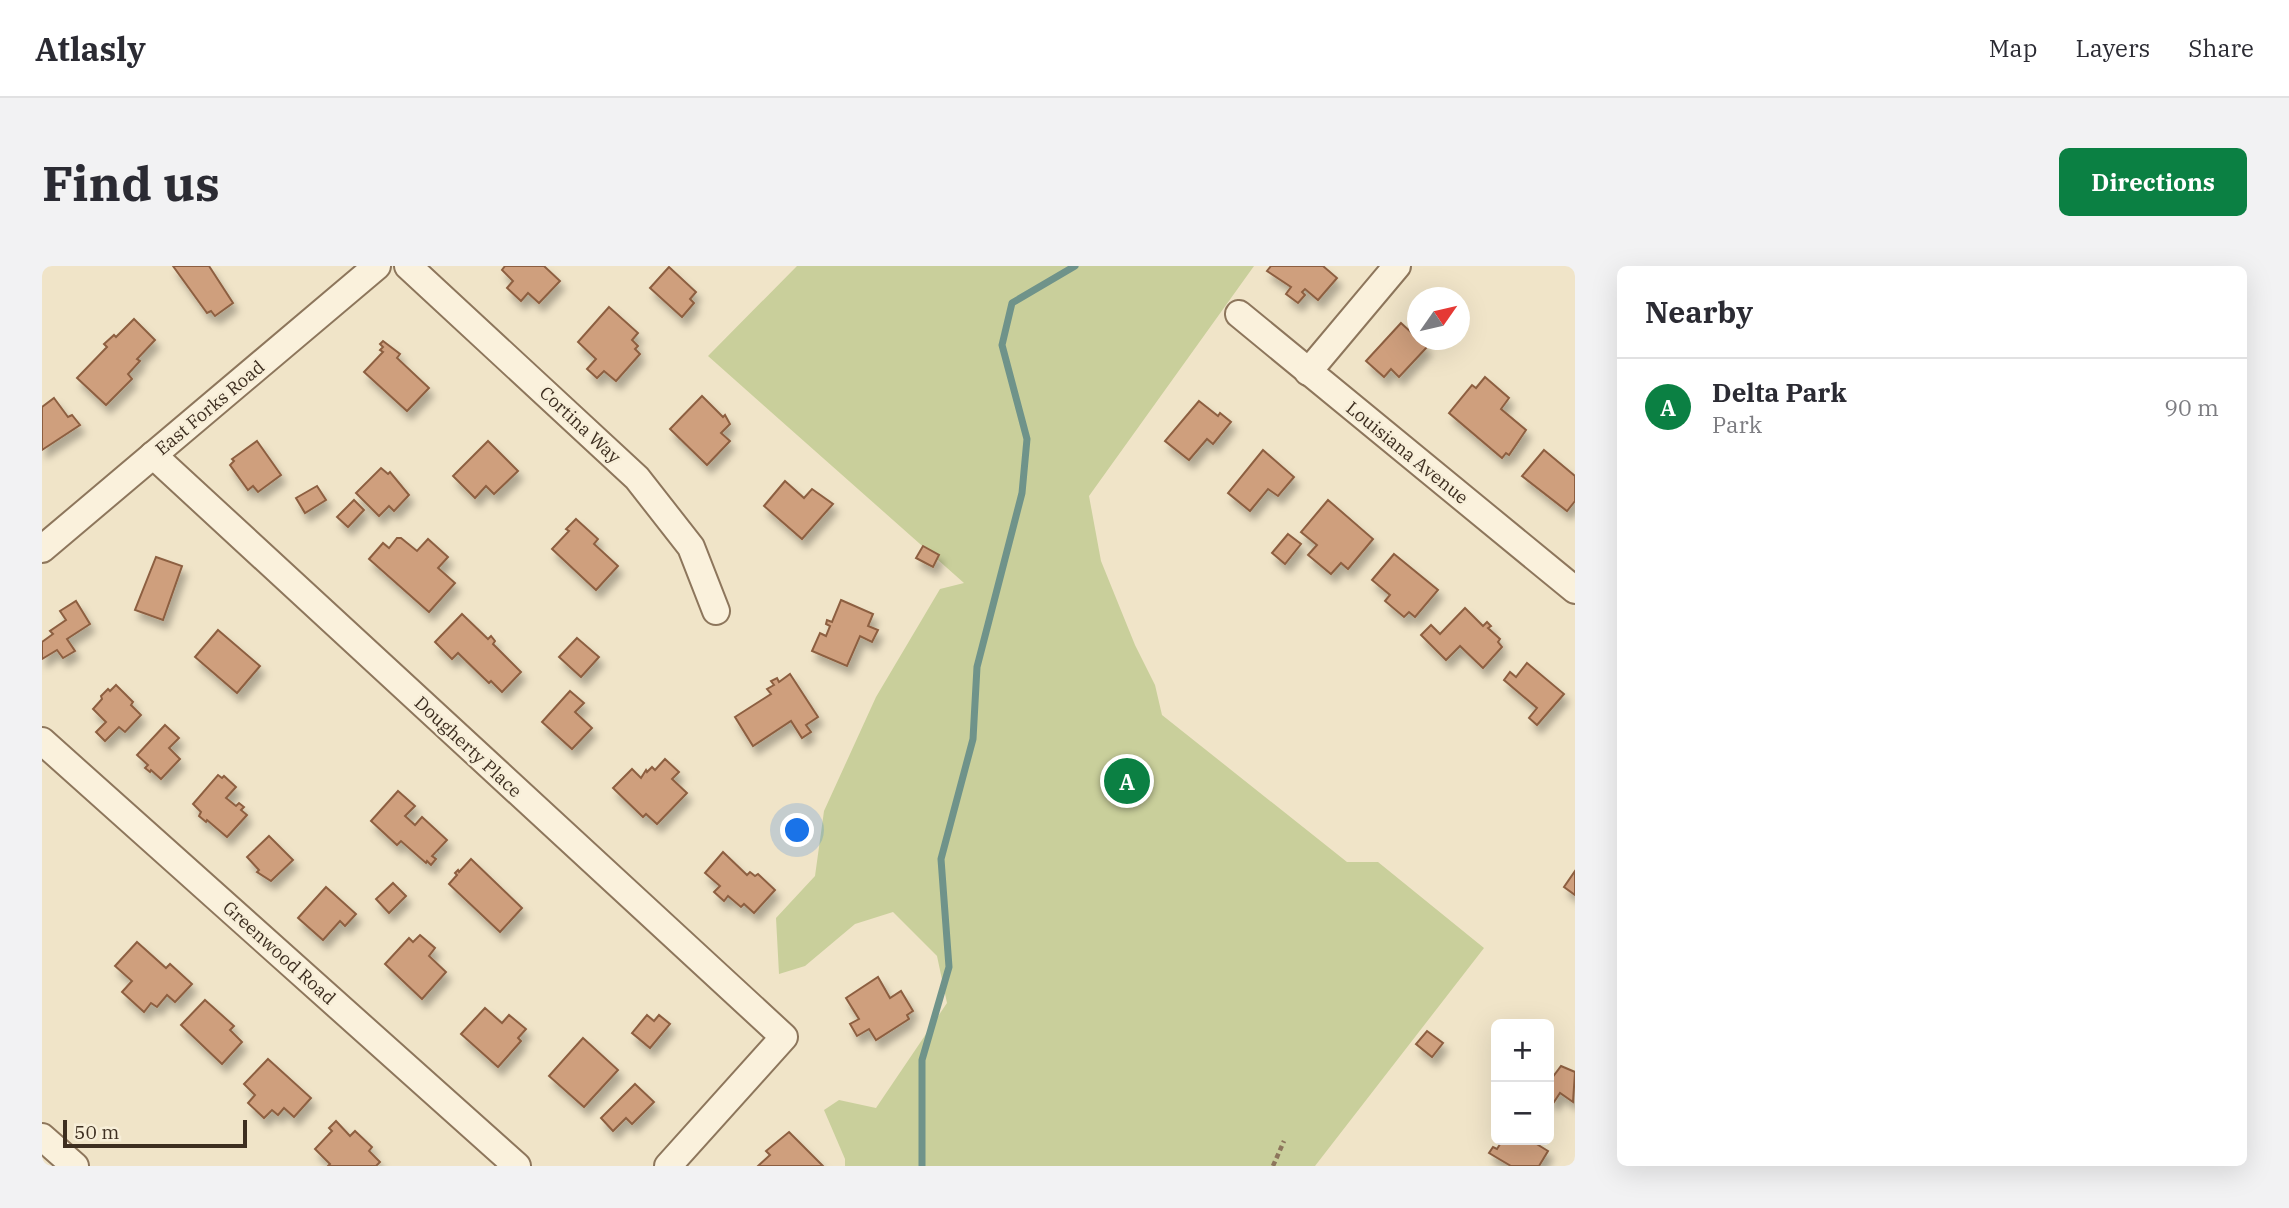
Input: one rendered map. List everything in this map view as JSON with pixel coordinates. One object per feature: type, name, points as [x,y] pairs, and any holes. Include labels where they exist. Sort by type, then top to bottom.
[{"type":"street","name":"East Forks Road","points":[[42,549],[377,266]]},
{"type":"street","name":"Cortina Way","points":[[408,266],[637,478],[691,547],[716,611]]},
{"type":"street","points":[[1308,372],[1397,266]]},
{"type":"street","name":"Louisiana Avenue","points":[[1239,314],[1575,590]]},
{"type":"street","name":"Dougherty Place","points":[[153,455],[784,1037],[668,1166]]},
{"type":"street","name":"Greenwood Road","points":[[42,741],[517,1166]]},
{"type":"street","points":[[42,1137],[75,1166]]},
{"type":"path","points":[[1273,1166],[1284,1142]]},
{"type":"green space","points":[[797,266],[1254,266],[1089,496],[1101,561],[1135,645],[1155,685],[1162,715],[1347,862],[1378,862],[1484,948],[1315,1166],[845,1166],[845,1159],[824,1110],[839,1100],[876,1108],[947,1003],[937,956],[893,912],[855,924],[805,966],[779,974],[776,918],[815,876],[824,811],[876,697],[940,589],[964,583],[708,356]]},
{"type":"building","points":[[173,266],[209,266],[233,303],[215,316],[211,311],[207,313]]},
{"type":"building","points":[[505,266],[544,266],[560,281],[539,303],[528,293],[521,301],[507,288],[513,281],[502,270]]},
{"type":"building","points":[[1271,266],[1323,266],[1337,278],[1318,300],[1305,289],[1302,292],[1305,295],[1298,303],[1286,294],[1291,287],[1267,271]]},
{"type":"building","points":[[669,267],[696,292],[690,299],[694,303],[682,317],[650,288]]},
{"type":"building","points":[[609,307],[638,333],[632,340],[638,346],[635,349],[640,354],[616,381],[604,371],[597,378],[587,369],[596,359],[578,342]]},
{"type":"building","points":[[134,319],[155,340],[137,359],[140,361],[128,374],[132,379],[106,405],[77,378],[107,347],[104,344],[114,335],[116,337]]},
{"type":"building","points":[[1401,323],[1407,329],[1407,350],[1424,350],[1399,377],[1391,369],[1384,377],[1366,361]]},
{"type":"building","points":[[383,341],[400,354],[397,358],[429,388],[407,411],[364,372],[383,352],[380,350],[383,347],[380,344]]},
{"type":"building","points":[[1485,377],[1509,398],[1501,409],[1526,430],[1509,455],[1506,453],[1502,458],[1449,413],[1472,385],[1476,388]]},
{"type":"building","points":[[702,396],[723,417],[725,415],[730,424],[721,433],[730,441],[707,465],[670,429]]},
{"type":"building","points":[[54,398],[68,417],[72,415],[80,425],[42,450],[42,407]]},
{"type":"building","points":[[1199,401],[1218,416],[1220,413],[1231,422],[1213,444],[1207,439],[1189,460],[1165,441]]},
{"type":"building","points":[[257,441],[281,475],[258,492],[253,486],[248,490],[230,465],[234,461],[232,459]]},
{"type":"building","points":[[488,441],[518,471],[494,494],[486,486],[475,498],[453,476]]},
{"type":"building","points":[[1263,450],[1294,477],[1278,496],[1268,489],[1250,511],[1228,493]]},
{"type":"building","points":[[1544,450],[1575,476],[1575,501],[1567,511],[1522,476]]},
{"type":"building","points":[[381,468],[388,474],[390,472],[409,495],[394,511],[389,506],[379,516],[356,493]]},
{"type":"building","points":[[785,481],[804,498],[812,489],[833,504],[802,539],[764,506]]},
{"type":"building","points":[[317,486],[326,500],[305,513],[296,498]]},
{"type":"building","points":[[354,500],[364,510],[348,527],[337,517]]},
{"type":"building","points":[[1328,500],[1373,539],[1348,569],[1341,563],[1331,574],[1308,555],[1317,545],[1301,532]]},
{"type":"building","points":[[576,519],[598,539],[594,544],[618,566],[596,590],[552,549]]},
{"type":"building","points":[[1288,534],[1301,544],[1285,564],[1272,553]]},
{"type":"building","points":[[397,538],[401,538],[417,551],[428,539],[448,557],[438,568],[455,583],[429,612],[369,559],[383,543],[389,548]]},
{"type":"building","points":[[923,546],[939,555],[933,567],[916,558]]},
{"type":"building","points":[[1394,554],[1438,590],[1415,617],[1409,612],[1404,617],[1385,601],[1390,595],[1372,580]]},
{"type":"building","points":[[156,557],[182,566],[163,620],[135,610]]},
{"type":"building","points":[[841,600],[873,614],[868,626],[878,630],[872,642],[860,636],[847,666],[812,651],[820,633],[826,636],[830,626],[826,624],[827,620],[832,622]]},
{"type":"building","points":[[76,601],[90,624],[67,639],[75,651],[63,658],[57,650],[42,659],[42,642],[53,634],[50,631],[66,620],[60,611]]},
{"type":"building","points":[[1465,608],[1483,626],[1487,622],[1491,626],[1488,628],[1500,639],[1498,642],[1502,647],[1483,668],[1460,646],[1446,660],[1421,635],[1431,625],[1440,634]]},
{"type":"building","points":[[462,614],[488,639],[491,636],[495,641],[493,644],[521,672],[502,692],[458,653],[452,659],[435,642]]},
{"type":"building","points":[[218,630],[260,666],[237,693],[195,657]]},
{"type":"building","points":[[577,638],[599,657],[581,677],[559,657]]},
{"type":"building","points":[[1527,663],[1564,694],[1537,725],[1529,718],[1537,708],[1504,680],[1510,672],[1516,677]]},
{"type":"building","points":[[790,674],[818,717],[806,725],[811,732],[802,738],[791,721],[753,746],[735,717],[771,694],[767,689],[774,685],[771,681],[777,678],[779,682]]},
{"type":"building","points":[[116,685],[133,702],[131,705],[141,715],[125,732],[119,727],[105,741],[96,732],[106,722],[93,709],[102,699],[101,696]]},
{"type":"building","points":[[570,691],[584,703],[575,712],[592,728],[572,749],[542,722]]},
{"type":"building","points":[[165,725],[179,738],[169,748],[180,759],[161,779],[145,768],[148,765],[137,755]]},
{"type":"building","points":[[665,759],[679,772],[672,779],[687,793],[657,824],[646,814],[643,817],[613,788],[632,769],[641,778],[646,770],[647,772],[652,767],[655,770]]},
{"type":"building","points":[[218,775],[222,778],[224,776],[236,787],[226,798],[236,806],[239,803],[244,807],[241,810],[247,815],[227,837],[199,816],[201,812],[193,804]]},
{"type":"building","points":[[398,791],[415,806],[405,816],[415,825],[422,817],[447,840],[432,856],[436,859],[431,865],[401,841],[397,845],[371,821]]},
{"type":"building","points":[[269,836],[293,860],[271,881],[257,872],[259,870],[247,857]]},
{"type":"building","points":[[723,852],[747,875],[750,872],[755,876],[758,874],[775,890],[754,913],[728,896],[724,901],[714,892],[720,886],[705,873]]},
{"type":"building","points":[[471,859],[522,908],[500,932],[449,884],[457,875],[455,873]]},
{"type":"building","points":[[1575,871],[1575,895],[1564,887]]},
{"type":"building","points":[[393,883],[406,896],[389,913],[376,899]]},
{"type":"building","points":[[326,887],[356,914],[345,926],[340,921],[323,940],[298,918]]},
{"type":"building","points":[[420,935],[435,948],[429,956],[446,972],[422,999],[385,964],[409,938],[413,942]]},
{"type":"building","points":[[137,942],[166,968],[170,964],[192,984],[175,1002],[167,995],[157,1007],[151,1003],[144,1012],[122,992],[132,981],[115,966]]},
{"type":"building","points":[[878,977],[890,998],[901,991],[913,1011],[907,1015],[909,1019],[876,1040],[869,1029],[857,1036],[850,1024],[859,1019],[846,998]]},
{"type":"building","points":[[205,1000],[234,1026],[230,1030],[242,1042],[222,1064],[181,1025]]},
{"type":"building","points":[[485,1008],[502,1023],[509,1015],[526,1029],[518,1038],[521,1041],[498,1067],[461,1034]]},
{"type":"building","points":[[647,1015],[654,1021],[659,1015],[670,1024],[650,1048],[632,1033]]},
{"type":"building","points":[[1427,1031],[1443,1043],[1432,1057],[1416,1044]]},
{"type":"building","points":[[583,1038],[618,1070],[584,1107],[549,1076]]},
{"type":"building","points":[[268,1059],[311,1098],[294,1117],[284,1108],[278,1115],[272,1110],[264,1118],[248,1103],[255,1095],[244,1084]]},
{"type":"building","points":[[1561,1066],[1575,1072],[1573,1102],[1560,1093],[1554,1102],[1554,1075]]},
{"type":"building","points":[[635,1084],[654,1102],[632,1124],[626,1118],[613,1131],[601,1118]]},
{"type":"building","points":[[336,1121],[350,1136],[355,1131],[372,1147],[369,1151],[380,1162],[376,1166],[328,1166],[330,1164],[315,1149],[332,1131],[329,1128]]},
{"type":"building","points":[[789,1132],[823,1166],[758,1166],[770,1155],[766,1151]]},
{"type":"building","points":[[1500,1145],[1538,1145],[1548,1151],[1539,1166],[1511,1166],[1489,1153],[1493,1147],[1497,1149]]},
{"type":"waterway","points":[[922,1166],[922,1060],[949,967],[941,859],[973,739],[977,667],[1022,493],[1027,439],[1002,345],[1012,303],[1075,266]]},
{"type":"place","name":"Delta Park","points":[[1127,781]]}]
